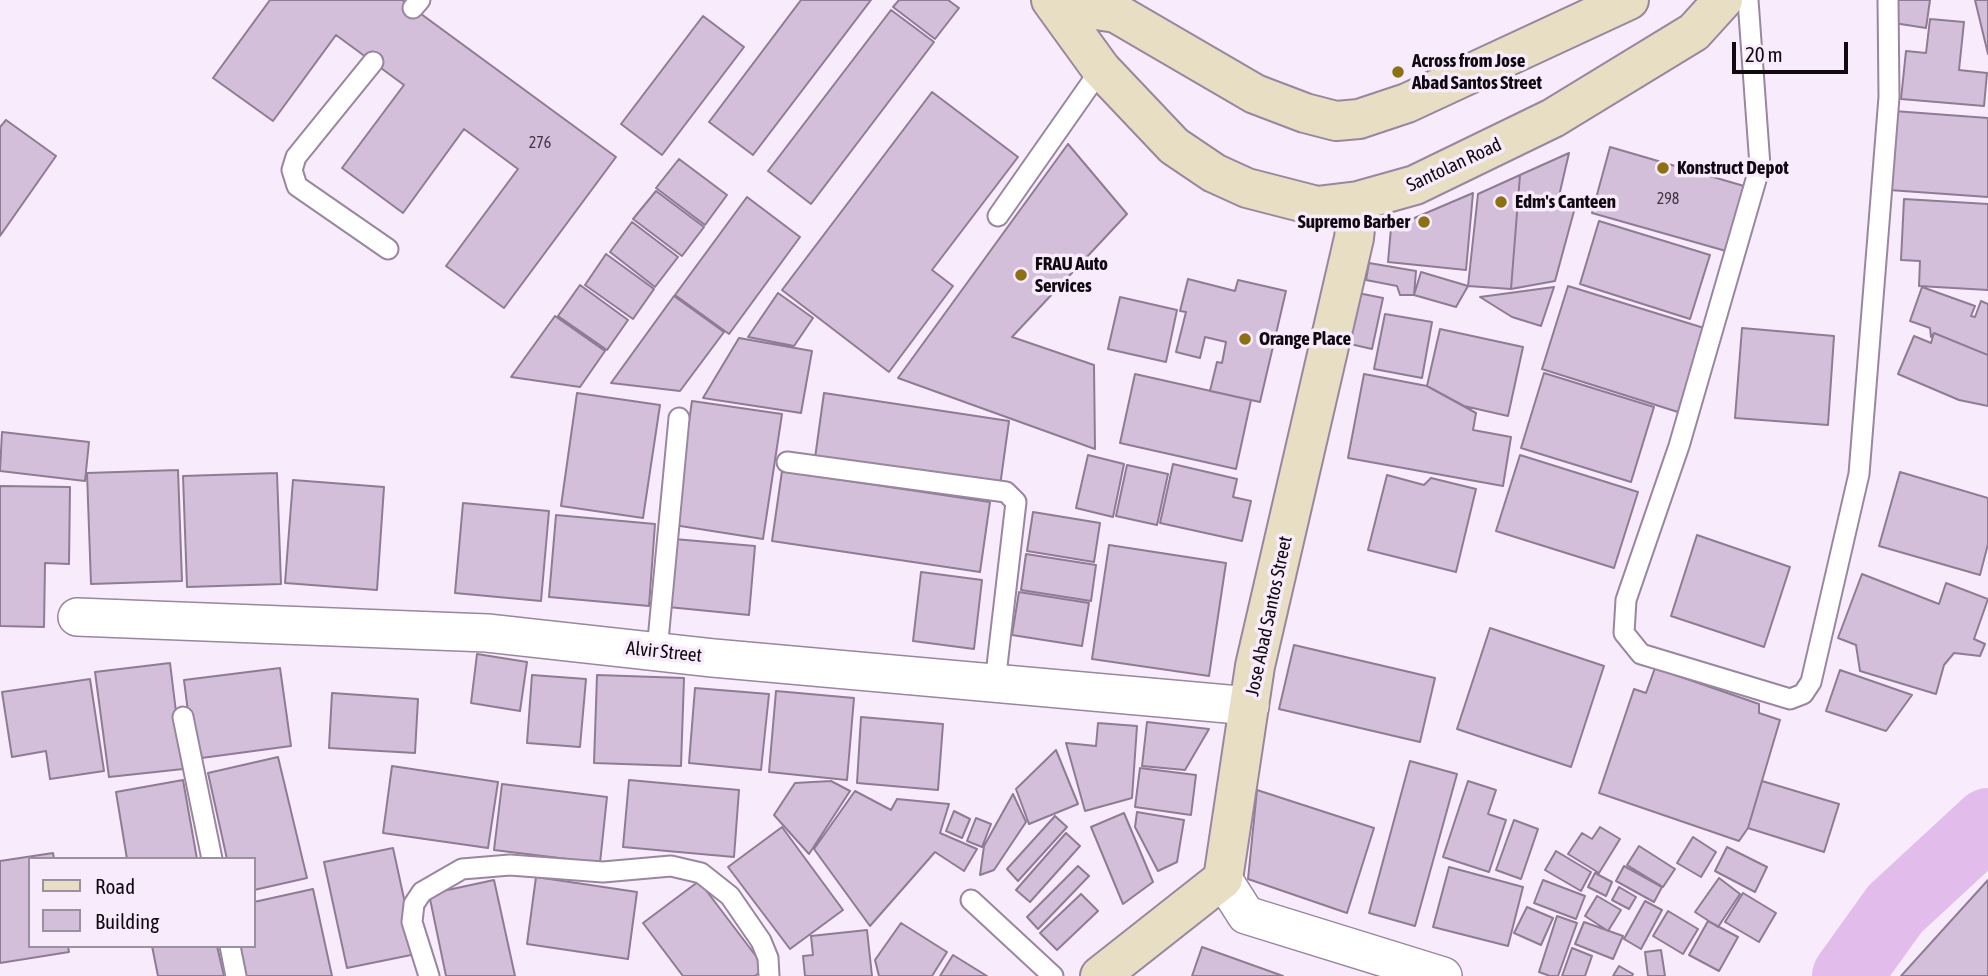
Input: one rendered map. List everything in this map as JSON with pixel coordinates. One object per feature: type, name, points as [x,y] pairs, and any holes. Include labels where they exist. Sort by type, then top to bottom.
[{"type":"main road","name":"Santolan Road","points":[[1054,2],[1116,13],[1255,94],[1305,113],[1336,121],[1359,119],[1407,103],[1629,0]]},
{"type":"main road","name":"Santolan Road","points":[[1054,2],[1101,69],[1174,146],[1214,173],[1247,188],[1317,206],[1358,201],[1415,185],[1553,118],[1694,32],[1723,0]]},
{"type":"main road","name":"Jose Abad Santos Street","points":[[1223,879],[1255,666],[1354,237],[1358,201]]},
{"type":"main road","points":[[1100,976],[1223,879]]},
{"type":"street","name":"Alvir Street","points":[[77,617],[487,633],[1250,706]]},
{"type":"street","points":[[1223,879],[1246,915],[1443,976]]},
{"type":"lane","points":[[1748,0],[1760,166],[1679,446],[1626,600],[1624,632],[1641,654],[1790,699],[1803,694],[1811,682],[1859,474],[1889,97],[1888,0]]},
{"type":"lane","points":[[373,62],[296,157],[292,170],[298,186],[388,249]]},
{"type":"lane","points":[[998,216],[1101,69]]},
{"type":"lane","points":[[657,651],[680,418]]},
{"type":"lane","points":[[787,462],[1006,492],[1016,502],[995,683]]},
{"type":"lane","points":[[183,717],[212,857]]},
{"type":"lane","points":[[429,976],[412,922],[414,904],[422,892],[462,869],[510,865],[603,872],[671,866],[701,873],[730,896],[761,941],[768,958],[769,976]]},
{"type":"lane","points":[[971,900],[1053,976]]},
{"type":"lane","points":[[230,948],[236,976]]},
{"type":"building","points":[[270,0],[402,0],[616,157],[504,308],[446,266],[518,169],[464,129],[403,213],[342,168],[404,85],[336,35],[273,121],[213,78]]},
{"type":"building","points":[[801,0],[871,0],[753,155],[709,122]]},
{"type":"building","points":[[899,0],[948,0],[959,8],[935,39],[893,7]]},
{"type":"building","points":[[1897,0],[1930,0],[1926,28],[1894,23]]},
{"type":"building","points":[[1975,0],[1988,0],[1988,54]]},
{"type":"building","points":[[891,10],[934,42],[811,204],[768,171]]},
{"type":"building","points":[[703,16],[744,47],[662,155],[621,124]]},
{"type":"building","points":[[1930,19],[1964,22],[1959,70],[1987,73],[1984,106],[1901,99],[1906,51],[1926,53]]},
{"type":"building","points":[[932,92],[1018,157],[932,270],[953,286],[889,372],[782,290]]},
{"type":"building","points":[[1894,111],[1988,118],[1988,197],[1889,190]]},
{"type":"building","points":[[6,120],[56,156],[0,236],[0,127]]},
{"type":"building","name":"FRAU Auto Services","points":[[1068,144],[1127,214],[1012,337],[1094,365],[1095,449],[898,378]]},
{"type":"building","points":[[1610,147],[1744,186],[1726,251],[1592,213]]},
{"type":"building","points":[[1569,153],[1559,196],[1577,200],[1555,281],[1511,289],[1520,175]]},
{"type":"building","points":[[679,159],[727,195],[705,225],[656,188]]},
{"type":"building","points":[[1520,175],[1511,289],[1468,286],[1478,194]]},
{"type":"building","points":[[656,191],[704,227],[682,256],[633,219]]},
{"type":"building","points":[[1473,193],[1466,270],[1388,262],[1391,228]]},
{"type":"building","points":[[747,197],[800,237],[729,334],[675,295]]},
{"type":"building","points":[[1904,199],[1988,204],[1988,290],[1919,286],[1920,261],[1901,260]]},
{"type":"building","points":[[1599,221],[1710,255],[1690,319],[1580,284]]},
{"type":"building","points":[[632,222],[678,257],[655,287],[610,252]]},
{"type":"building","points":[[606,254],[654,289],[633,319],[585,285]]},
{"type":"building","points":[[1369,263],[1416,271],[1414,295],[1400,295],[1397,286],[1366,280]]},
{"type":"building","points":[[1421,272],[1468,286],[1456,307],[1414,295]]},
{"type":"building","name":"Orange Place","points":[[1188,279],[1235,291],[1238,280],[1286,291],[1260,402],[1210,391],[1217,362],[1222,363],[1226,342],[1205,337],[1200,358],[1176,352],[1186,312],[1180,311]]},
{"type":"building","points":[[580,285],[628,320],[607,350],[558,316]]},
{"type":"building","points":[[1568,286],[1704,328],[1678,412],[1542,369]]},
{"type":"building","points":[[1554,287],[1541,326],[1512,317],[1480,297]]},
{"type":"building","points":[[1922,287],[1975,306],[1971,316],[1975,317],[1981,301],[1988,304],[1988,355],[1934,333],[1931,337],[1930,328],[1910,321]]},
{"type":"building","points":[[1348,291],[1383,298],[1372,349],[1337,341]]},
{"type":"building","points":[[778,293],[813,318],[794,346],[748,337]]},
{"type":"building","points":[[674,296],[724,332],[680,391],[611,383]]},
{"type":"building","points":[[1120,297],[1177,310],[1166,362],[1108,349]]},
{"type":"building","points":[[1385,314],[1432,322],[1422,378],[1374,369]]},
{"type":"building","points":[[555,316],[605,351],[580,387],[511,377]]},
{"type":"building","points":[[1742,328],[1834,336],[1828,425],[1735,418]]},
{"type":"building","points":[[1440,329],[1523,347],[1508,416],[1464,406],[1427,386]]},
{"type":"building","points":[[1934,333],[1988,355],[1988,406],[1959,400],[1898,374],[1914,336],[1931,343]]},
{"type":"building","points":[[739,338],[812,351],[801,413],[703,398]]},
{"type":"building","points":[[1544,373],[1654,407],[1631,482],[1521,448]]},
{"type":"building","points":[[1135,374],[1251,400],[1236,469],[1120,443]]},
{"type":"building","points":[[1364,374],[1427,386],[1476,413],[1473,430],[1511,437],[1503,486],[1348,458]]},
{"type":"building","points":[[577,393],[660,405],[643,518],[561,506]]},
{"type":"building","points":[[824,393],[1009,421],[1000,486],[815,458]]},
{"type":"building","points":[[692,401],[782,414],[763,539],[674,525]]},
{"type":"building","points":[[2,432],[89,442],[85,481],[0,471]]},
{"type":"building","points":[[1088,455],[1124,464],[1113,517],[1076,508]]},
{"type":"building","points":[[1520,455],[1638,492],[1614,568],[1496,531]]},
{"type":"building","points":[[1173,464],[1237,479],[1233,497],[1251,501],[1242,541],[1160,523]]},
{"type":"building","points":[[1127,465],[1168,474],[1157,525],[1116,516]]},
{"type":"building","points":[[178,470],[182,581],[91,584],[87,473]]},
{"type":"building","points":[[782,471],[990,502],[980,572],[772,541]]},
{"type":"building","points":[[1900,472],[1988,498],[1988,544],[1980,575],[1879,546]]},
{"type":"building","points":[[277,473],[281,584],[187,587],[183,476]]},
{"type":"building","points":[[1387,475],[1424,485],[1431,478],[1476,489],[1456,572],[1368,550]]},
{"type":"building","points":[[293,480],[384,487],[377,590],[285,583]]},
{"type":"building","points":[[0,486],[70,487],[69,564],[45,563],[44,627],[0,626]]},
{"type":"building","points":[[463,503],[549,511],[541,601],[455,593]]},
{"type":"building","points":[[1033,512],[1100,523],[1094,562],[1027,551]]},
{"type":"building","points":[[556,515],[655,524],[649,606],[549,597]]},
{"type":"building","points":[[1697,535],[1790,567],[1764,647],[1671,616]]},
{"type":"building","points":[[674,539],[755,546],[749,615],[668,607]]},
{"type":"building","points":[[1109,545],[1226,563],[1209,676],[1092,659]]},
{"type":"building","points":[[1026,554],[1096,565],[1091,601],[1021,590]]},
{"type":"building","points":[[921,572],[982,580],[974,649],[913,641]]},
{"type":"building","points":[[1862,574],[1939,604],[1946,583],[1988,599],[1974,639],[1985,644],[1980,656],[1954,653],[1944,665],[1936,694],[1860,671],[1856,645],[1838,638]]},
{"type":"building","points":[[1019,592],[1089,603],[1082,646],[1012,635]]},
{"type":"building","points":[[1490,628],[1604,666],[1571,767],[1457,729]]},
{"type":"building","points":[[1294,645],[1435,678],[1420,742],[1279,709]]},
{"type":"building","points":[[477,654],[527,662],[520,711],[471,703]]},
{"type":"building","points":[[170,663],[183,769],[109,777],[95,672]]},
{"type":"building","points":[[280,668],[291,746],[194,759],[184,680]]},
{"type":"building","points":[[1655,668],[1759,704],[1759,713],[1780,720],[1748,828],[1739,841],[1599,793],[1634,689],[1646,693]]},
{"type":"building","points":[[1840,670],[1912,695],[1886,731],[1826,711]]},
{"type":"building","points":[[532,675],[586,679],[580,747],[527,743]]},
{"type":"building","points":[[597,675],[684,678],[681,766],[594,763]]},
{"type":"building","points":[[90,679],[104,771],[50,779],[46,751],[12,757],[2,692]]},
{"type":"building","points":[[695,688],[769,694],[761,770],[689,763]]},
{"type":"building","points":[[776,691],[854,698],[847,780],[769,772]]},
{"type":"building","points":[[332,693],[418,699],[415,753],[329,748]]},
{"type":"building","points":[[861,717],[943,724],[938,790],[857,783]]},
{"type":"building","points":[[1147,722],[1209,729],[1185,770],[1142,766]]},
{"type":"building","points":[[1098,723],[1137,726],[1132,798],[1085,811],[1066,743],[1096,746]]},
{"type":"building","points":[[1056,750],[1078,804],[1029,824],[1016,789]]},
{"type":"building","points":[[278,757],[307,878],[256,890],[256,857],[227,857],[208,773]]},
{"type":"building","points":[[1410,761],[1457,774],[1415,926],[1369,913]]},
{"type":"building","points":[[392,766],[498,782],[488,848],[383,833]]},
{"type":"building","points":[[1140,768],[1196,775],[1191,815],[1135,807]]},
{"type":"building","points":[[183,780],[197,857],[127,857],[116,792]]},
{"type":"building","points":[[629,780],[739,790],[734,857],[623,847]]},
{"type":"building","points":[[831,781],[850,791],[809,854],[774,815],[795,783]]},
{"type":"building","points":[[1468,781],[1496,790],[1488,814],[1506,820],[1489,872],[1443,857]]},
{"type":"building","points":[[1762,781],[1839,804],[1824,852],[1748,828]]},
{"type":"building","points":[[502,784],[607,797],[600,863],[494,850]]},
{"type":"building","points":[[1257,790],[1374,828],[1347,913],[1248,879]]},
{"type":"building","points":[[855,791],[891,810],[897,799],[949,804],[940,833],[977,849],[964,871],[935,852],[870,926],[814,849]]},
{"type":"building","points":[[1013,794],[1026,822],[994,870],[980,875],[984,846]]},
{"type":"building","points":[[954,811],[970,819],[962,838],[946,831]]},
{"type":"building","points":[[1137,812],[1184,820],[1177,862],[1158,871],[1135,827]]},
{"type":"building","points":[[1124,813],[1153,882],[1123,904],[1091,827]]},
{"type":"building","points":[[1055,816],[1067,827],[1018,881],[1007,869]]},
{"type":"building","points":[[976,818],[991,824],[982,847],[967,841]]},
{"type":"building","points":[[1514,820],[1538,829],[1521,879],[1496,870]]},
{"type":"building","points":[[782,827],[843,910],[790,949],[728,867]]},
{"type":"building","points":[[1600,827],[1620,839],[1599,873],[1568,854],[1582,833],[1592,839]]},
{"type":"building","points":[[1066,833],[1080,846],[1030,902],[1016,890]]},
{"type":"building","points":[[1693,837],[1716,852],[1701,877],[1677,863]]},
{"type":"building","points":[[1639,846],[1675,869],[1663,887],[1627,865]]},
{"type":"building","points":[[1727,847],[1767,867],[1755,892],[1715,871]]},
{"type":"building","points":[[393,848],[416,954],[347,968],[324,862]]},
{"type":"building","points":[[1556,851],[1591,872],[1581,891],[1545,870]]},
{"type":"building","points":[[53,853],[54,857],[28,857],[28,948],[68,948],[69,952],[0,963],[0,861]]},
{"type":"building","points":[[1078,866],[1089,876],[1038,929],[1027,917]]},
{"type":"building","points":[[1624,866],[1662,887],[1654,902],[1616,881]]},
{"type":"building","points":[[1449,867],[1523,887],[1508,946],[1433,927]]},
{"type":"building","points":[[1595,873],[1612,882],[1606,896],[1588,887]]},
{"type":"building","points":[[536,877],[637,892],[628,959],[527,944]]},
{"type":"building","points":[[1719,878],[1740,894],[1718,927],[1695,912]]},
{"type":"building","points":[[494,880],[515,976],[446,976],[429,894]]},
{"type":"building","points":[[1543,880],[1585,896],[1576,919],[1534,903]]},
{"type":"building","points":[[1988,880],[1988,976],[1901,976]]},
{"type":"building","points":[[699,881],[765,968],[755,976],[683,976],[643,923]]},
{"type":"building","points":[[1619,887],[1636,897],[1629,909],[1612,900]]},
{"type":"building","points":[[313,889],[332,976],[243,976],[237,948],[256,948],[256,902]]},
{"type":"building","points":[[1743,893],[1776,913],[1759,942],[1725,922]]},
{"type":"building","points":[[1081,894],[1098,911],[1057,950],[1040,933]]},
{"type":"building","points":[[1597,896],[1621,910],[1608,931],[1585,916]]},
{"type":"building","points":[[1645,901],[1662,910],[1641,949],[1624,939]]},
{"type":"building","points":[[1527,907],[1553,918],[1541,945],[1514,933]]},
{"type":"building","points":[[1668,911],[1698,929],[1683,954],[1653,936]]},
{"type":"building","points":[[1557,916],[1577,923],[1558,976],[1550,976],[1539,972]]},
{"type":"building","points":[[1708,921],[1738,937],[1719,971],[1689,955]]},
{"type":"building","points":[[1584,922],[1623,936],[1613,959],[1575,944]]},
{"type":"building","points":[[901,923],[947,952],[932,976],[879,976],[875,960]]},
{"type":"building","points":[[867,930],[872,976],[805,976],[803,956],[813,955],[811,936]]},
{"type":"building","points":[[1202,947],[1283,976],[1192,976]]},
{"type":"building","points":[[152,948],[217,948],[224,976],[158,976]]},
{"type":"building","points":[[1572,948],[1592,956],[1585,976],[1562,976]]},
{"type":"building","points":[[1661,950],[1665,976],[1648,976],[1645,952]]},
{"type":"building","points":[[953,955],[987,976],[940,976]]},
{"type":"building","points":[[1619,966],[1633,974],[1632,976],[1613,976]]},
{"type":"waterway","points":[[1847,976],[1895,909],[1988,823]]},
{"type":"place","name":"Across from Jose Abad Santos Street","points":[[1398,72]]},
{"type":"place","name":"Konstruct Depot","points":[[1663,168]]},
{"type":"place","name":"Edm's Canteen","points":[[1501,202]]},
{"type":"place","name":"Supremo Barber","points":[[1424,222]]},
{"type":"place","name":"FRAU Auto Services","points":[[1021,275]]},
{"type":"place","name":"Orange Place","points":[[1245,339]]}]
